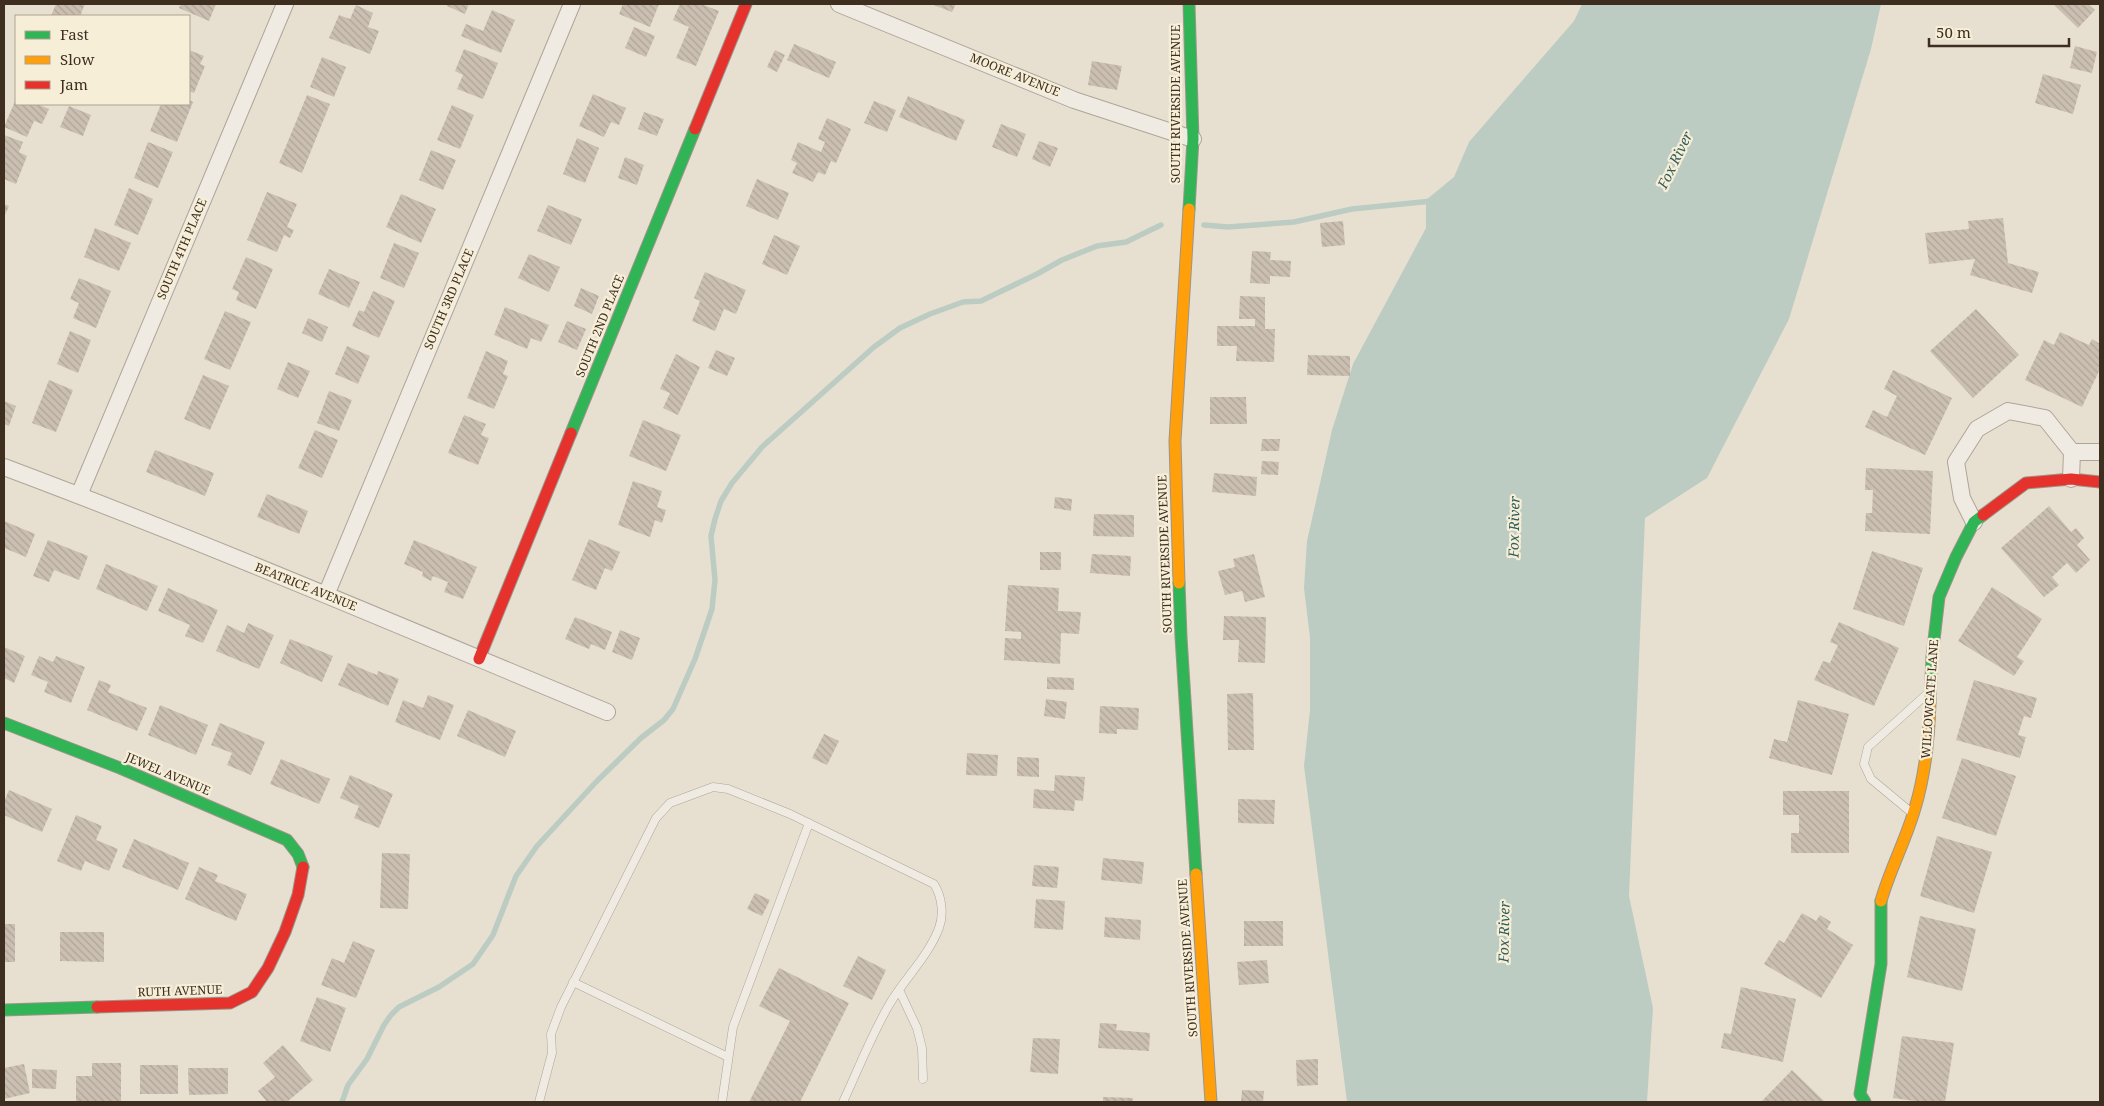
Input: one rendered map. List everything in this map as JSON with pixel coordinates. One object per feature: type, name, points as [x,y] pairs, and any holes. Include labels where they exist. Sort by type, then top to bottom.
[{"type":"street","name":"SOUTH 4TH PLACE","points":[[79,495],[285,4]]},
{"type":"street","name":"SOUTH 3RD PLACE","points":[[326,595],[572,4]]},
{"type":"street","name":"SOUTH 2ND PLACE","points":[[479,658],[746,4]]},
{"type":"street","name":"MOORE AVENUE","points":[[840,4],[856,7],[1074,100],[1193,139]]},
{"type":"street","name":"SOUTH RIVERSIDE AVENUE","points":[[1189,4],[1193,139],[1175,441],[1181,637],[1211,1102]]},
{"type":"street","points":[[1974,522],[1962,498],[1956,462],[1976,429],[2008,411],[2045,418],[2072,452],[2071,479]]},
{"type":"street","points":[[2072,452],[2100,452]]},
{"type":"street","name":"BEATRICE AVENUE","points":[[4,467],[79,495],[326,595],[607,712]]},
{"type":"street","name":"WILLOWGATE LANE","points":[[1865,1102],[1860,1094],[1881,964],[1880,907],[1888,876],[1913,814],[1926,766],[1932,657],[1939,597],[1956,557],[1974,522],[2026,483],[2071,479],[2100,482]]},
{"type":"street","name":"JEWEL AVENUE","points":[[4,723],[120,768],[287,840],[300,855],[303,871]]},
{"type":"street","name":"RUTH AVENUE","points":[[4,1010],[230,1003],[253,990],[268,970],[300,890],[303,871]]},
{"type":"lane","points":[[1913,814],[1871,779],[1864,764],[1868,748],[1930,691]]},
{"type":"lane","points":[[539,1102],[552,1053],[551,1034],[573,982],[656,818],[670,803],[713,788],[728,788],[808,823],[934,884],[938,891],[942,908],[939,928],[922,958],[889,1005],[843,1102]]},
{"type":"lane","points":[[722,1102],[733,1027],[808,823]]},
{"type":"lane","points":[[573,982],[728,1057]]},
{"type":"lane","points":[[900,990],[917,1028],[922,1048],[923,1079]]},
{"type":"water","name":"Fox River","points":[[1582,4],[1881,4],[1871,49],[1789,319],[1707,478],[1645,518],[1629,896],[1653,1008],[1647,1102],[1347,1102],[1304,766],[1310,710],[1310,638],[1304,588],[1307,541],[1332,430],[1353,364],[1426,228],[1426,200],[1454,177],[1469,142],[1574,21]]},
{"type":"building","points":[[56,4],[85,4],[80,15],[51,15]]},
{"type":"building","points":[[181,4],[216,4],[209,21],[179,8]]},
{"type":"building","points":[[448,4],[469,4],[465,14],[447,6]]},
{"type":"building","points":[[623,4],[659,4],[650,27],[619,14]]},
{"type":"building","points":[[680,4],[701,4],[719,11],[696,66],[676,58],[689,27],[673,20]]},
{"type":"building","points":[[931,4],[956,4],[952,12]]},
{"type":"building","points":[[2053,4],[2088,4],[2095,10],[2078,28]]},
{"type":"building","points":[[356,5],[373,13],[368,27],[379,31],[370,54],[329,38],[339,15],[350,19]]},
{"type":"building","points":[[492,10],[515,20],[501,53],[461,36],[466,24],[483,31]]},
{"type":"building","points":[[634,27],[655,36],[646,57],[625,48]]},
{"type":"building","points":[[794,44],[836,62],[829,78],[787,60]]},
{"type":"building","points":[[2075,46],[2097,52],[2092,73],[2070,68]]},
{"type":"building","points":[[464,49],[498,63],[483,99],[457,89],[463,75],[455,71]]},
{"type":"building","points":[[190,50],[204,56],[200,64],[205,66],[194,93],[190,91]]},
{"type":"building","points":[[775,50],[785,55],[777,72],[767,67]]},
{"type":"building","points":[[322,57],[346,67],[334,97],[310,87]]},
{"type":"building","points":[[1092,61],[1122,66],[1117,90],[1088,85]]},
{"type":"building","points":[[2043,74],[2081,85],[2073,114],[2035,103]]},
{"type":"building","points":[[593,94],[626,108],[619,125],[611,122],[604,137],[579,126]]},
{"type":"building","points":[[307,95],[330,104],[302,173],[279,163]]},
{"type":"building","points":[[908,96],[965,120],[956,141],[899,117]]},
{"type":"building","points":[[190,100],[193,102],[177,142],[150,131],[161,105],[190,105]]},
{"type":"building","points":[[15,101],[15,105],[39,105],[49,109],[42,124],[34,121],[27,137],[4,127]]},
{"type":"building","points":[[874,101],[896,110],[887,132],[864,123]]},
{"type":"building","points":[[452,105],[474,115],[460,149],[437,140]]},
{"type":"building","points":[[69,106],[91,115],[83,136],[60,127]]},
{"type":"building","points":[[644,112],[664,119],[657,136],[638,129]]},
{"type":"building","points":[[827,118],[851,129],[836,163],[831,161],[825,175],[818,172],[813,182],[792,173],[797,163],[791,160],[798,142],[821,152],[825,142],[818,139]]},
{"type":"building","points":[[1001,124],[1026,134],[1017,157],[992,147]]},
{"type":"building","points":[[4,135],[23,142],[19,152],[27,156],[16,184],[4,179]]},
{"type":"building","points":[[577,138],[599,148],[585,183],[563,174]]},
{"type":"building","points":[[1039,141],[1058,148],[1050,167],[1032,159]]},
{"type":"building","points":[[148,142],[173,152],[158,188],[134,178]]},
{"type":"building","points":[[431,150],[456,160],[443,190],[419,180]]},
{"type":"building","points":[[625,157],[644,165],[637,185],[618,178]]},
{"type":"building","points":[[757,179],[789,193],[778,220],[746,206]]},
{"type":"building","points":[[129,188],[153,199],[138,235],[114,225]]},
{"type":"building","points":[[267,192],[297,204],[287,227],[294,230],[290,238],[284,235],[277,252],[247,240]]},
{"type":"building","points":[[401,194],[436,209],[421,243],[386,227]]},
{"type":"building","points":[[4,204],[9,206],[4,217]]},
{"type":"building","points":[[548,205],[582,219],[571,245],[537,231]]},
{"type":"building","points":[[2003,218],[2008,263],[2039,272],[2032,293],[1970,275],[1975,259],[1929,264],[1925,233],[1969,229],[1968,221]]},
{"type":"building","points":[[1343,221],[1345,245],[1322,247],[1320,223]]},
{"type":"building","points":[[95,228],[131,243],[119,271],[84,257]]},
{"type":"building","points":[[774,235],[800,246],[787,275],[762,264]]},
{"type":"building","points":[[394,243],[419,253],[404,288],[380,278]]},
{"type":"building","points":[[1252,251],[1271,252],[1270,260],[1291,261],[1290,277],[1270,276],[1270,284],[1250,283]]},
{"type":"building","points":[[529,254],[560,267],[549,292],[518,278]]},
{"type":"building","points":[[246,257],[273,269],[256,309],[236,300],[239,292],[232,289]]},
{"type":"building","points":[[329,269],[360,282],[349,308],[318,294]]},
{"type":"building","points":[[705,272],[746,290],[736,314],[724,309],[715,331],[692,321],[700,301],[694,298]]},
{"type":"building","points":[[79,278],[111,291],[96,328],[73,318],[79,303],[70,299]]},
{"type":"building","points":[[581,288],[599,296],[592,314],[574,306]]},
{"type":"building","points":[[373,291],[395,301],[379,338],[352,326],[359,310],[364,312]]},
{"type":"building","points":[[1240,296],[1265,297],[1265,329],[1275,329],[1274,362],[1236,361],[1237,346],[1217,346],[1217,326],[1255,326],[1255,319],[1239,319]]},
{"type":"building","points":[[505,307],[549,325],[541,342],[531,338],[527,349],[494,335]]},
{"type":"building","points":[[1976,309],[2019,355],[1973,398],[1930,351]]},
{"type":"building","points":[[225,311],[251,322],[230,370],[204,359]]},
{"type":"building","points":[[308,318],[328,327],[322,342],[302,333]]},
{"type":"building","points":[[567,321],[586,329],[577,350],[558,342]]},
{"type":"building","points":[[70,331],[91,340],[78,373],[57,364]]},
{"type":"building","points":[[2060,332],[2089,345],[2092,339],[2100,344],[2100,369],[2082,407],[2025,380],[2044,340],[2054,345]]},
{"type":"building","points":[[347,346],[370,356],[358,384],[335,374]]},
{"type":"building","points":[[716,350],[735,358],[727,376],[708,368]]},
{"type":"building","points":[[486,351],[508,361],[503,374],[508,376],[494,409],[467,398]]},
{"type":"building","points":[[676,354],[700,367],[678,415],[663,408],[670,393],[660,389]]},
{"type":"building","points":[[1308,355],[1350,356],[1350,376],[1307,375]]},
{"type":"building","points":[[288,362],[310,371],[298,398],[277,389]]},
{"type":"building","points":[[1893,370],[1952,398],[1925,455],[1865,427],[1873,410],[1887,417],[1897,396],[1884,389]]},
{"type":"building","points":[[203,375],[229,386],[210,430],[184,419]]},
{"type":"building","points":[[49,380],[73,390],[56,432],[32,423]]},
{"type":"building","points":[[329,391],[352,400],[339,431],[317,423]]},
{"type":"building","points":[[1210,397],[1246,397],[1247,424],[1210,424]]},
{"type":"building","points":[[4,401],[16,406],[9,426],[4,424]]},
{"type":"building","points":[[464,415],[486,424],[481,435],[489,438],[478,465],[448,453]]},
{"type":"building","points":[[643,420],[681,435],[666,471],[629,456]]},
{"type":"building","points":[[315,430],[338,440],[322,478],[298,468]]},
{"type":"building","points":[[1262,439],[1280,439],[1279,451],[1261,451]]},
{"type":"building","points":[[155,450],[214,473],[205,496],[146,472]]},
{"type":"building","points":[[1262,461],[1279,462],[1278,475],[1261,474]]},
{"type":"building","points":[[1866,468],[1933,471],[1930,534],[1865,531],[1866,513],[1872,513],[1873,490],[1865,490]]},
{"type":"building","points":[[1214,473],[1257,477],[1256,496],[1212,492]]},
{"type":"building","points":[[633,481],[662,491],[657,507],[666,510],[662,523],[655,520],[650,537],[618,525]]},
{"type":"building","points":[[267,494],[308,511],[299,534],[257,517]]},
{"type":"building","points":[[1055,497],[1072,499],[1071,511],[1054,508]]},
{"type":"building","points":[[2049,506],[2071,532],[2076,528],[2084,538],[2077,545],[2090,560],[2076,573],[2067,563],[2052,577],[2059,585],[2044,597],[2001,548]]},
{"type":"building","points":[[1094,514],[1134,515],[1134,537],[1093,536]]},
{"type":"building","points":[[4,521],[35,534],[26,557],[4,548]]},
{"type":"building","points":[[589,539],[620,552],[612,571],[605,568],[596,590],[572,580]]},
{"type":"building","points":[[48,540],[88,556],[79,580],[54,570],[49,582],[33,576]]},
{"type":"building","points":[[414,540],[477,567],[463,599],[444,592],[448,582],[433,576],[431,581],[422,576],[423,572],[404,564]]},
{"type":"building","points":[[1872,551],[1923,568],[1904,626],[1853,609]]},
{"type":"building","points":[[1040,552],[1061,552],[1061,570],[1040,570]]},
{"type":"building","points":[[1092,554],[1131,556],[1130,576],[1090,573]]},
{"type":"building","points":[[1254,554],[1265,597],[1245,602],[1242,591],[1225,595],[1218,571],[1235,567],[1233,559]]},
{"type":"building","points":[[106,564],[158,586],[147,611],[96,589]]},
{"type":"building","points":[[1008,585],[1059,588],[1058,611],[1081,612],[1079,634],[1061,633],[1060,664],[1004,660],[1005,638],[1021,639],[1021,632],[1005,631]]},
{"type":"building","points":[[1992,587],[2042,619],[2017,657],[2024,661],[2014,676],[1958,641]]},
{"type":"building","points":[[168,588],[218,610],[203,643],[185,636],[190,625],[158,611]]},
{"type":"building","points":[[1224,616],[1266,617],[1265,663],[1238,662],[1239,640],[1223,640]]},
{"type":"building","points":[[575,617],[612,632],[605,650],[591,644],[589,649],[565,639]]},
{"type":"building","points":[[1839,622],[1899,648],[1874,706],[1814,680],[1823,661],[1830,663],[1838,645],[1830,642]]},
{"type":"building","points":[[248,623],[274,635],[259,669],[216,651],[227,625],[244,633]]},
{"type":"building","points":[[620,630],[640,638],[632,660],[612,652]]},
{"type":"building","points":[[290,639],[333,656],[322,682],[280,663]]},
{"type":"building","points":[[4,647],[25,656],[14,683],[4,678]]},
{"type":"building","points":[[39,656],[53,662],[56,656],[85,667],[71,703],[44,692],[48,682],[31,675]]},
{"type":"building","points":[[348,663],[377,675],[378,671],[399,679],[388,706],[338,685]]},
{"type":"building","points":[[1047,677],[1074,678],[1074,690],[1047,689]]},
{"type":"building","points":[[99,680],[111,685],[108,692],[147,708],[137,731],[87,710]]},
{"type":"building","points":[[1974,680],[2037,698],[2031,718],[2024,716],[2018,735],[2026,737],[2020,758],[1956,740]]},
{"type":"building","points":[[1253,693],[1254,750],[1228,750],[1227,694]]},
{"type":"building","points":[[428,695],[454,705],[440,740],[395,722],[403,700],[423,708]]},
{"type":"building","points":[[1046,699],[1067,702],[1065,719],[1044,716]]},
{"type":"building","points":[[1798,700],[1849,714],[1832,775],[1769,758],[1774,739],[1787,742]]},
{"type":"building","points":[[160,705],[208,725],[196,755],[148,735]]},
{"type":"building","points":[[1100,706],[1139,708],[1138,730],[1117,729],[1117,734],[1099,733]]},
{"type":"building","points":[[468,710],[516,731],[505,757],[457,736]]},
{"type":"building","points":[[220,723],[265,742],[251,775],[227,765],[232,753],[211,745]]},
{"type":"building","points":[[824,734],[839,741],[827,765],[812,758]]},
{"type":"building","points":[[967,753],[998,755],[997,776],[966,775]]},
{"type":"building","points":[[1017,757],[1039,758],[1039,777],[1017,776]]},
{"type":"building","points":[[1962,758],[2016,776],[1996,836],[1942,818]]},
{"type":"building","points":[[281,759],[330,779],[319,804],[270,784]]},
{"type":"building","points":[[350,775],[393,794],[379,828],[354,818],[359,806],[340,798]]},
{"type":"building","points":[[1055,775],[1085,777],[1083,801],[1075,800],[1074,811],[1033,808],[1034,789],[1054,791]]},
{"type":"building","points":[[9,790],[52,809],[42,832],[4,815],[4,802]]},
{"type":"building","points":[[1783,791],[1849,791],[1849,853],[1791,853],[1791,833],[1799,833],[1799,815],[1783,815]]},
{"type":"building","points":[[1238,799],[1275,800],[1274,824],[1238,823]]},
{"type":"building","points":[[76,815],[102,826],[96,840],[118,849],[109,871],[85,861],[81,871],[57,861]]},
{"type":"building","points":[[1937,836],[1992,852],[1974,913],[1920,896]]},
{"type":"building","points":[[134,839],[189,863],[178,890],[122,867]]},
{"type":"building","points":[[382,853],[410,854],[408,909],[380,908]]},
{"type":"building","points":[[1103,858],[1144,862],[1142,884],[1101,880]]},
{"type":"building","points":[[1034,865],[1059,867],[1057,888],[1032,886]]},
{"type":"building","points":[[199,867],[218,875],[215,881],[247,894],[236,921],[185,899]]},
{"type":"building","points":[[755,893],[770,900],[762,916],[747,909]]},
{"type":"building","points":[[1036,899],[1065,901],[1063,930],[1034,928]]},
{"type":"building","points":[[1802,913],[1816,921],[1820,915],[1831,922],[1827,929],[1853,945],[1821,998],[1764,964],[1779,940],[1784,943]]},
{"type":"building","points":[[1920,916],[1976,929],[1962,991],[1907,977]]},
{"type":"building","points":[[1105,917],[1141,920],[1140,940],[1104,937]]},
{"type":"building","points":[[1244,921],[1283,921],[1283,946],[1244,946]]},
{"type":"building","points":[[4,924],[15,924],[15,962],[4,962]]},
{"type":"building","points":[[60,932],[104,932],[104,962],[60,961]]},
{"type":"building","points":[[353,941],[375,950],[356,998],[321,985],[332,958],[344,963]]},
{"type":"building","points":[[858,956],[886,970],[872,1000],[843,986]]},
{"type":"building","points":[[1267,960],[1269,983],[1239,985],[1237,962]]},
{"type":"building","points":[[779,968],[849,1003],[800,1102],[749,1102],[790,1021],[759,1006]]},
{"type":"building","points":[[1741,987],[1796,999],[1783,1062],[1721,1048],[1724,1033],[1731,1034]]},
{"type":"building","points":[[317,997],[346,1008],[330,1052],[300,1041]]},
{"type":"building","points":[[1100,1023],[1117,1024],[1116,1030],[1150,1033],[1149,1051],[1098,1048]]},
{"type":"building","points":[[1902,1036],[1954,1043],[1945,1102],[1922,1102],[1893,1098]]},
{"type":"building","points":[[1033,1038],[1060,1039],[1058,1074],[1030,1072]]},
{"type":"building","points":[[283,1045],[313,1080],[287,1102],[267,1102],[258,1091],[275,1077],[263,1063]]},
{"type":"building","points":[[1318,1059],[1318,1085],[1297,1086],[1296,1060]]},
{"type":"building","points":[[92,1063],[121,1063],[121,1101],[76,1102],[76,1076],[92,1076]]},
{"type":"building","points":[[24,1064],[30,1093],[4,1099],[4,1068]]},
{"type":"building","points":[[140,1065],[178,1065],[178,1094],[140,1094]]},
{"type":"building","points":[[188,1068],[228,1068],[228,1094],[189,1095]]},
{"type":"building","points":[[32,1069],[57,1070],[56,1089],[32,1088]]},
{"type":"building","points":[[1792,1070],[1825,1102],[1761,1102]]},
{"type":"building","points":[[1242,1090],[1264,1091],[1263,1102],[1241,1102]]},
{"type":"building","points":[[1103,1097],[1133,1098],[1133,1102],[1103,1102]]},
{"type":"waterway","points":[[1204,225],[1228,227],[1294,222],[1352,209],[1432,201]]},
{"type":"waterway","points":[[342,1102],[348,1085],[367,1059],[391,1015],[399,1007],[439,987],[473,964],[493,935],[516,876],[537,846],[596,782],[641,738],[664,720],[673,709],[695,659],[712,609],[715,580],[711,536],[721,501],[732,483],[762,447],[874,347],[900,328],[963,302],[981,301],[1062,260],[1097,246],[1126,242],[1161,225]]},
{"type":"traffic: fast","points":[[1189,4],[1193,139],[1189,209]]},
{"type":"traffic: fast","points":[[571,433],[695,129]]},
{"type":"traffic: fast","points":[[1930,702],[1932,657],[1939,597],[1956,557],[1974,522],[1983,515]]},
{"type":"traffic: fast","points":[[1179,583],[1196,874]]},
{"type":"traffic: fast","points":[[4,723],[120,768],[287,840],[298,854],[303,867]]},
{"type":"traffic: fast","points":[[1865,1102],[1860,1094],[1881,964],[1881,901]]},
{"type":"traffic: fast","points":[[4,1010],[97,1007]]},
{"type":"traffic: slow","points":[[1179,583],[1175,441],[1189,209]]},
{"type":"traffic: slow","points":[[1881,901],[1919,795],[1926,755],[1930,702]]},
{"type":"traffic: slow","points":[[1196,874],[1211,1102]]},
{"type":"traffic: jam","points":[[695,129],[746,4]]},
{"type":"traffic: jam","points":[[479,659],[571,433]]},
{"type":"traffic: jam","points":[[1983,515],[2026,483],[2071,479],[2100,482]]},
{"type":"traffic: jam","points":[[97,1007],[230,1003],[252,992],[268,968],[285,932],[298,895],[303,867]]}]
